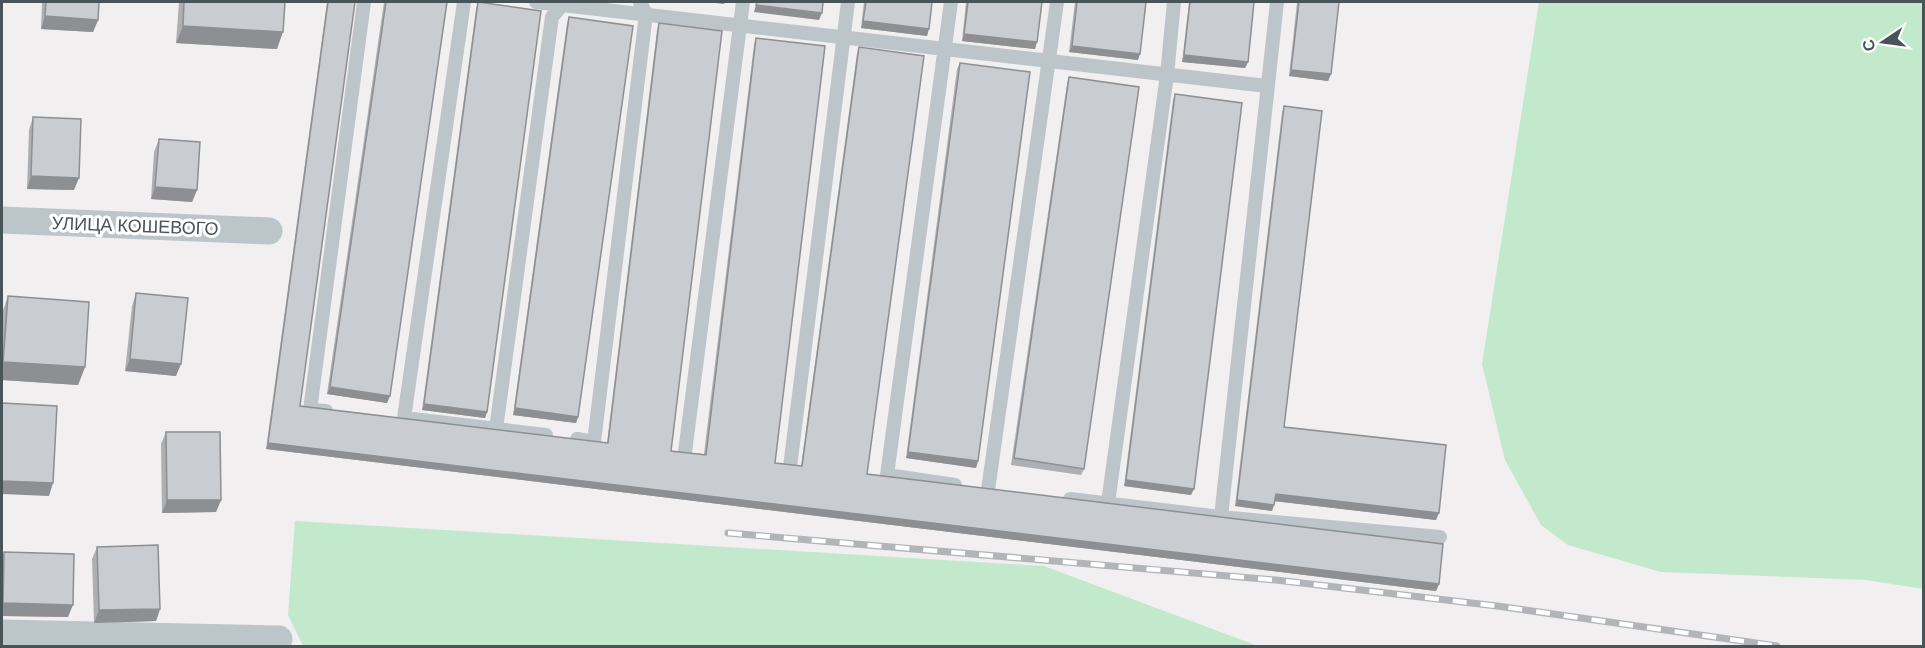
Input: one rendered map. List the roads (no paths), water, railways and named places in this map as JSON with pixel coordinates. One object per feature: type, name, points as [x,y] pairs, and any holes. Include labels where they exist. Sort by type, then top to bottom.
[{"type":"street","name":"УЛИЦА КОШЕВОГО","points":[[2,220],[269,231]]},
{"type":"street","points":[[2,633],[279,639]]},
{"type":"lane","points":[[345,413],[310,410],[364,2]]},
{"type":"lane","points":[[464,2],[398,418],[594,442],[643,8]]},
{"type":"lane","points":[[536,2],[643,8],[740,25],[1267,86]]},
{"type":"lane","points":[[686,452],[743,2]]},
{"type":"lane","points":[[790,468],[848,2]]},
{"type":"lane","points":[[951,2],[887,475],[982,489],[1050,61],[1057,2]]},
{"type":"lane","points":[[1108,503],[1167,75],[1174,2]]},
{"type":"lane","points":[[1221,517],[1277,2]]},
{"type":"lane","points":[[496,429],[552,18],[565,3]]},
{"type":"lane","points":[[1053,497],[1221,517],[1440,537]]},
{"type":"railway","points":[[728,533],[1276,580],[1497,606],[1777,646]]}]
